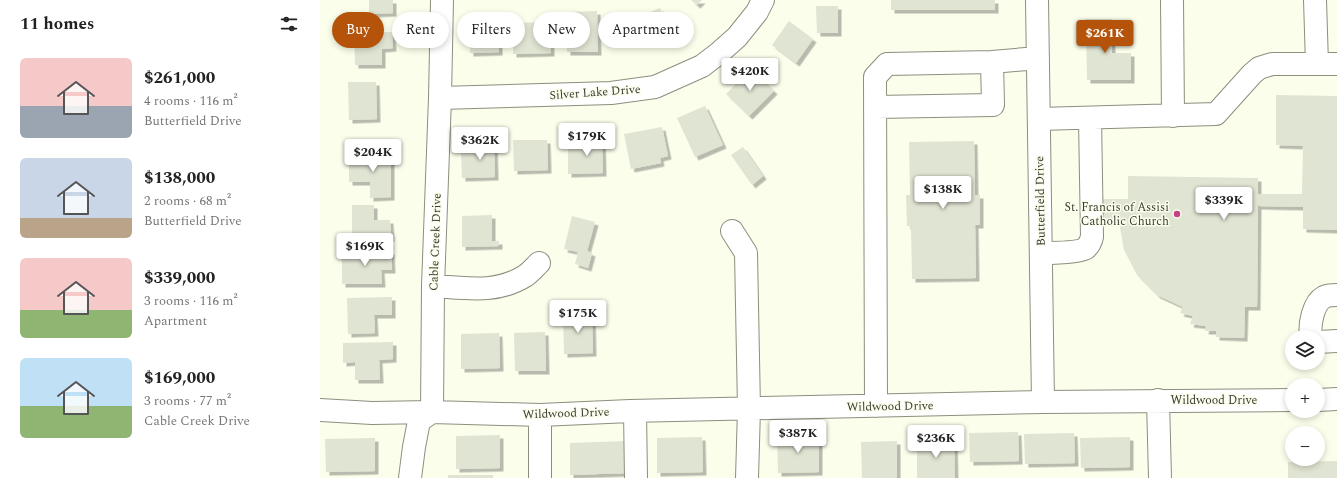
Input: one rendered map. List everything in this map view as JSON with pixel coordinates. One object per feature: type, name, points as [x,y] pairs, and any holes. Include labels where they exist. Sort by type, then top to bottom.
[{"type":"street","name":"Cable Creek Drive","points":[[432,412],[433,286],[442,0]]},
{"type":"street","name":"Silver Lake Drive","points":[[440,98],[611,93],[655,87],[702,66],[719,53],[737,37],[757,12],[763,0]]},
{"type":"street","name":"Butterfield Drive","points":[[1036,0],[1044,402]]},
{"type":"street","points":[[1172,0],[1173,116]]},
{"type":"street","points":[[1039,119],[1216,114],[1259,68],[1272,64],[1327,64],[1315,0]]},
{"type":"street","points":[[876,406],[875,77],[887,64],[992,62],[1038,58]]},
{"type":"street","points":[[875,107],[993,106],[992,62]]},
{"type":"street","points":[[1041,253],[1085,249],[1090,243],[1092,237],[1090,118]]},
{"type":"street","points":[[732,231],[746,253],[749,409],[748,478]]},
{"type":"street","points":[[433,286],[483,289],[509,284],[527,275],[539,263]]},
{"type":"street","points":[[1310,330],[1312,316],[1318,302],[1323,297],[1337,295]]},
{"type":"street","points":[[1325,342],[1337,342]]},
{"type":"street","points":[[1325,400],[1337,399]]},
{"type":"street","points":[[1158,400],[1160,478]]},
{"type":"street","name":"Wildwood Drive","points":[[320,410],[372,413],[432,412],[540,416],[635,411],[1044,402],[1285,400]]},
{"type":"street","points":[[635,411],[636,478]]},
{"type":"street","points":[[410,478],[414,447],[420,421],[432,412]]},
{"type":"street","points":[[540,416],[540,478]]},
{"type":"building","points":[[369,0],[393,0],[392,13],[369,12]]},
{"type":"building","points":[[691,0],[702,0],[697,5]]},
{"type":"building","points":[[891,0],[995,0],[995,10],[891,10]]},
{"type":"building","points":[[816,6],[838,6],[838,33],[817,33]]},
{"type":"building","points":[[660,8],[662,12],[650,12]]},
{"type":"building","points":[[597,11],[598,52],[567,52],[567,48],[590,48],[590,12],[566,12]]},
{"type":"building","points":[[1086,19],[1112,19],[1112,53],[1131,53],[1131,80],[1087,80]]},
{"type":"building","points":[[789,21],[813,39],[796,63],[772,45]]},
{"type":"building","points":[[533,22],[533,48],[551,48],[551,53],[513,54],[513,48],[525,48],[525,23]]},
{"type":"building","points":[[384,32],[392,32],[393,48],[382,49],[382,65],[355,65],[354,48],[384,48]]},
{"type":"building","points":[[470,48],[499,48],[499,52],[470,53]]},
{"type":"building","points":[[751,68],[774,91],[749,116],[726,94]]},
{"type":"building","points":[[348,82],[376,82],[377,119],[349,120]]},
{"type":"building","name":"St. Francis of Assisi Catholic Church","points":[[1276,95],[1337,96],[1337,230],[1303,229],[1303,207],[1258,206],[1257,307],[1245,307],[1244,338],[1216,337],[1216,331],[1205,331],[1206,326],[1190,324],[1193,316],[1180,313],[1183,307],[1157,295],[1137,275],[1124,250],[1119,222],[1095,222],[1095,199],[1128,199],[1128,176],[1258,178],[1258,194],[1302,194],[1303,146],[1276,145]]},
{"type":"building","points":[[705,106],[723,145],[695,157],[677,118]]},
{"type":"building","points":[[662,127],[668,156],[660,158],[661,163],[631,169],[624,134]]},
{"type":"building","points":[[585,135],[602,135],[603,173],[568,174],[568,146],[585,145]]},
{"type":"building","points":[[479,139],[494,139],[495,177],[462,178],[461,153],[479,152]]},
{"type":"building","points":[[513,140],[547,140],[548,170],[514,171]]},
{"type":"building","points":[[974,141],[975,195],[980,195],[980,225],[975,225],[976,278],[912,279],[911,226],[907,226],[906,195],[910,195],[909,142]]},
{"type":"building","points":[[743,147],[763,176],[752,185],[731,155]]},
{"type":"building","points":[[368,151],[391,151],[391,197],[370,198],[370,182],[349,182],[349,159],[368,159]]},
{"type":"building","points":[[352,205],[374,205],[374,220],[390,220],[391,238],[352,238]]},
{"type":"building","points":[[492,215],[492,241],[499,241],[499,246],[462,247],[462,216]]},
{"type":"building","points":[[572,216],[595,222],[587,251],[592,253],[588,268],[575,264],[578,252],[564,249]]},
{"type":"building","points":[[391,251],[392,270],[381,270],[382,284],[342,284],[342,252]]},
{"type":"building","points":[[392,297],[392,315],[374,315],[375,333],[348,334],[347,298]]},
{"type":"building","points":[[592,313],[593,353],[564,354],[563,314]]},
{"type":"building","points":[[545,332],[546,371],[515,371],[514,333]]},
{"type":"building","points":[[499,333],[500,368],[461,369],[461,334]]},
{"type":"building","points":[[393,342],[393,359],[379,360],[380,380],[355,380],[355,362],[343,363],[343,343]]},
{"type":"building","points":[[1018,432],[1019,461],[970,462],[969,433]]},
{"type":"building","points":[[1074,433],[1075,463],[1025,464],[1024,434]]},
{"type":"building","points":[[500,435],[500,468],[456,469],[456,436]]},
{"type":"building","points":[[819,435],[819,472],[778,473],[777,436]]},
{"type":"building","points":[[702,437],[703,472],[657,473],[657,438]]},
{"type":"building","points":[[1130,437],[1130,467],[1081,468],[1080,438]]},
{"type":"building","points":[[375,438],[375,471],[326,472],[325,439]]},
{"type":"building","points":[[954,440],[955,478],[917,478],[917,441]]},
{"type":"building","points":[[626,441],[627,473],[570,475],[570,443]]},
{"type":"building","points":[[897,441],[897,478],[862,478],[861,442]]},
{"type":"building","points":[[1325,461],[1337,461],[1337,478],[1288,478],[1288,466],[1325,466]]},
{"type":"building","points":[[448,475],[493,475],[493,478],[448,478]]},
{"type":"place","name":"St. Francis of Assisi Catholic Church","points":[[1177,214]]}]
